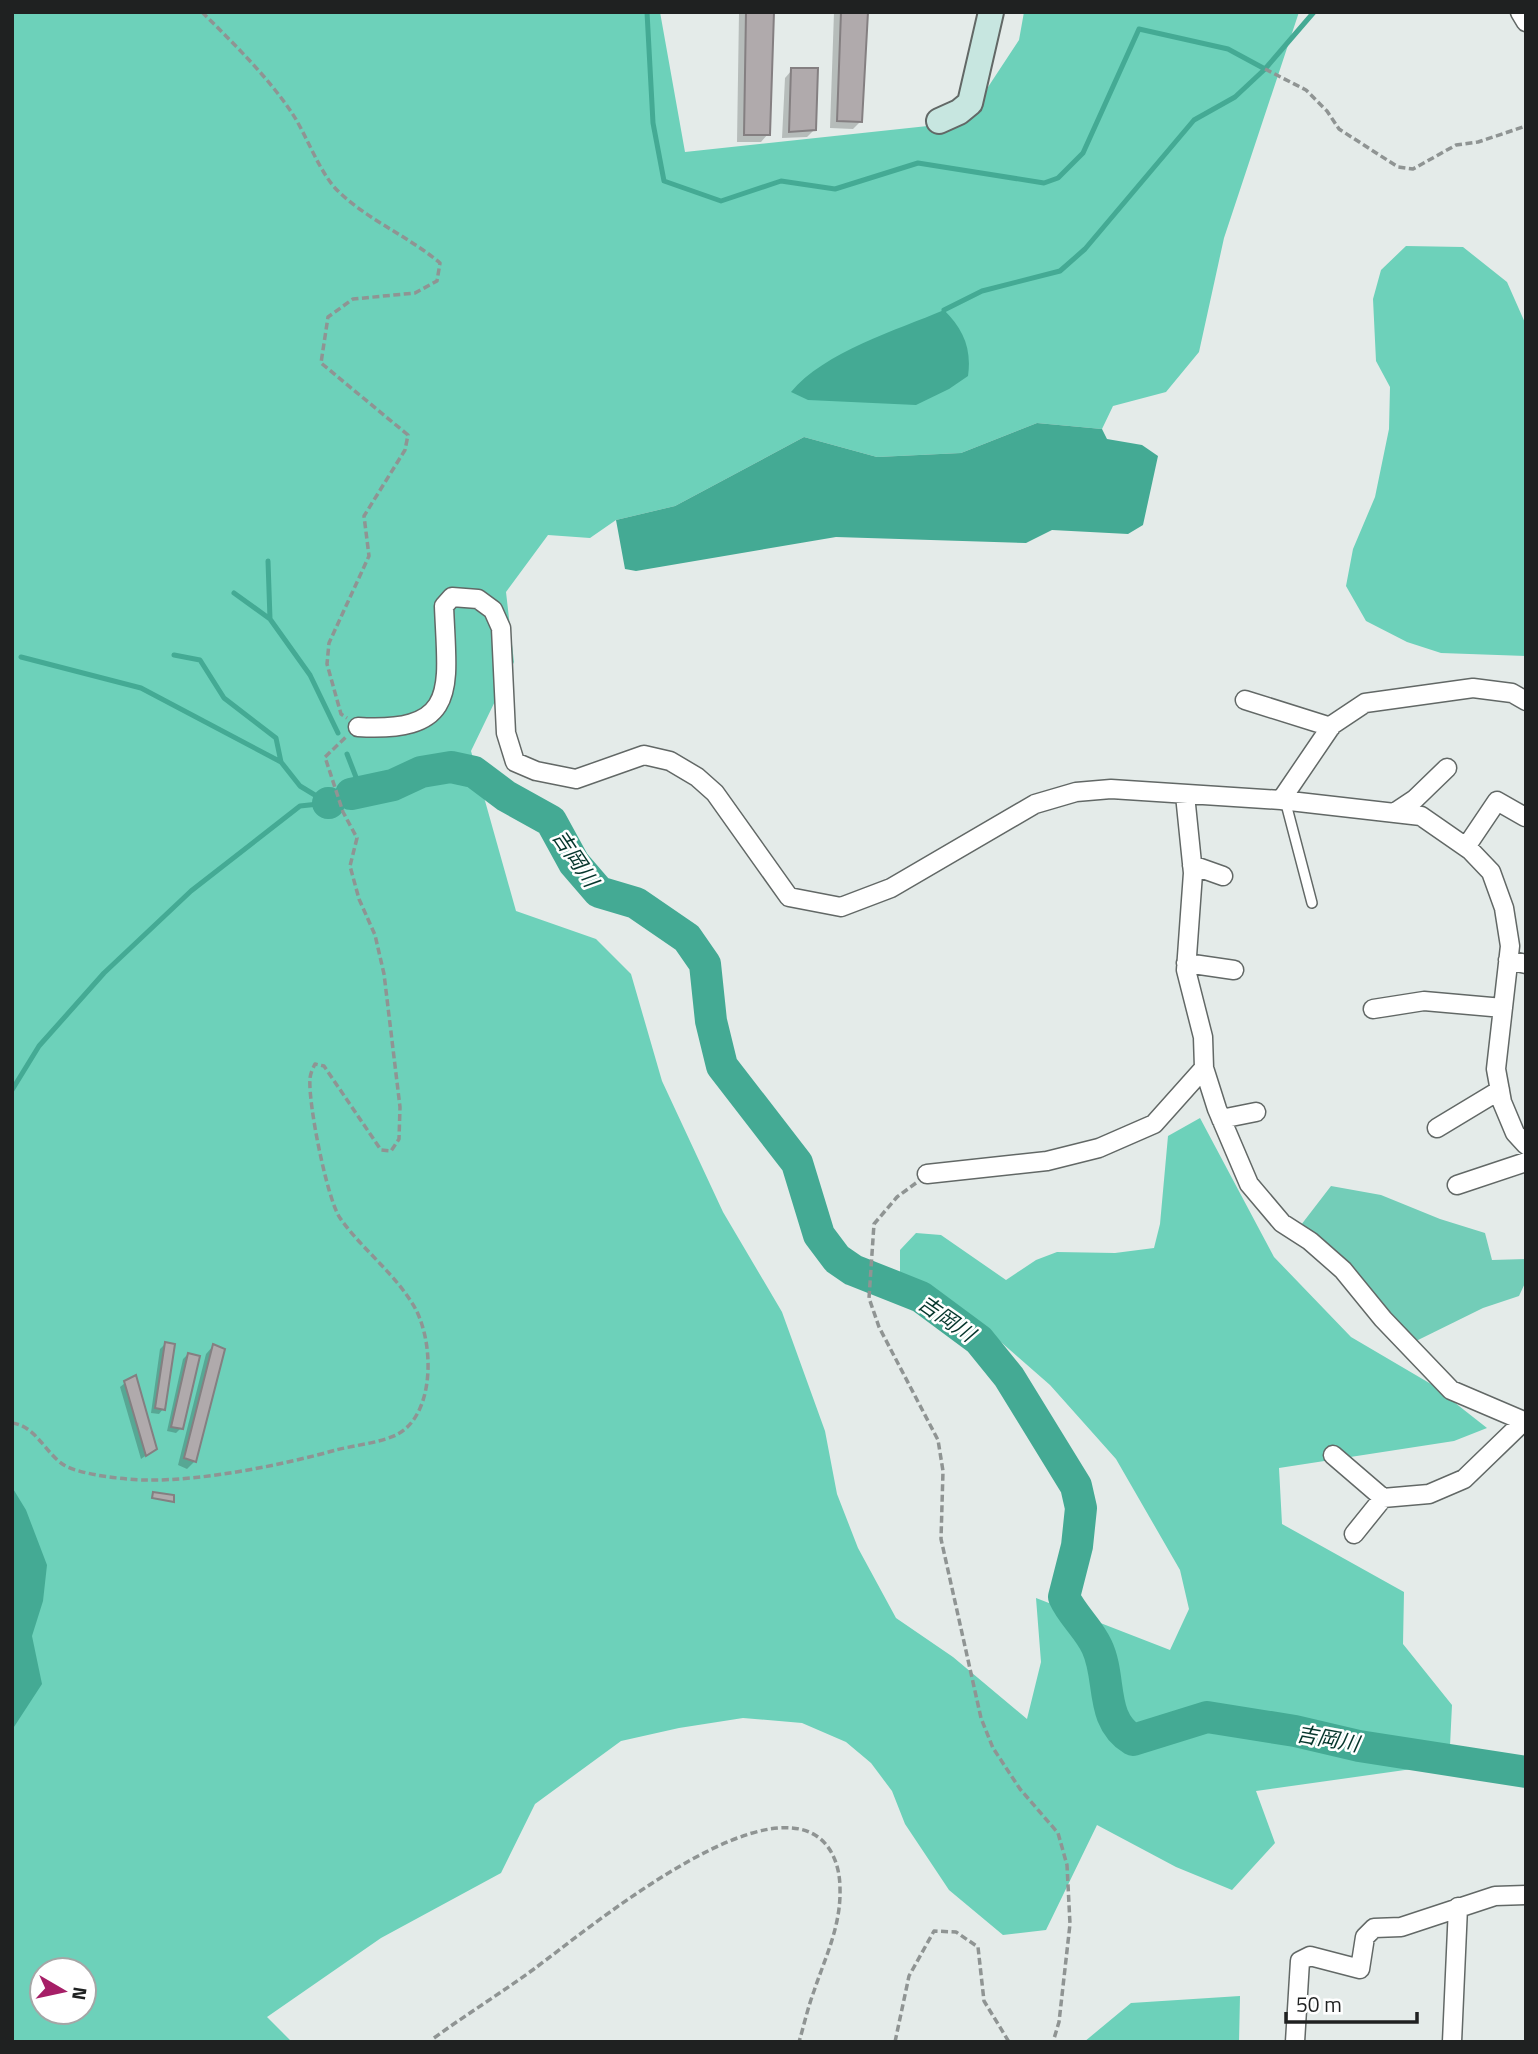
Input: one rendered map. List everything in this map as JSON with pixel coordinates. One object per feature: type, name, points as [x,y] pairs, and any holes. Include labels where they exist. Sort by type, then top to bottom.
[{"type":"street","points":[[939,121],[959,112],[970,103],[991,12]]},
{"type":"street","points":[[1520,12],[1526,22]]},
{"type":"street","points":[[358,727],[387,729],[416,724],[430,717],[445,691],[444,606],[452,597],[478,599],[493,610],[500,628],[506,733],[515,762],[536,771],[576,779],[644,755],[670,761],[697,777],[715,793],[789,897],[841,907],[891,888],[1035,804],[1076,792],[1111,789],[1283,800],[1421,816],[1466,847],[1492,872],[1504,908],[1510,946],[1517,962],[1503,1008],[1496,1069],[1500,1090],[1515,1133],[1526,1145]]},
{"type":"street","points":[[1283,800],[1331,727],[1365,703],[1473,688],[1512,693],[1526,701]]},
{"type":"street","points":[[1245,699],[1331,727]]},
{"type":"street","points":[[1394,813],[1415,799],[1447,768]]},
{"type":"street","points":[[1185,795],[1192,865],[1186,963],[1203,1037],[1204,1068],[1221,1119],[1250,1184],[1282,1223],[1310,1241],[1343,1270],[1383,1319],[1451,1390],[1525,1421],[1464,1479],[1429,1494],[1383,1498],[1333,1455]]},
{"type":"street","points":[[1466,847],[1497,801],[1525,817]]},
{"type":"street","points":[[1192,865],[1223,876]]},
{"type":"street","points":[[1186,963],[1234,970]]},
{"type":"street","points":[[1373,1009],[1424,1001],[1503,1008]]},
{"type":"street","points":[[927,1174],[1047,1161],[1099,1148],[1154,1124],[1204,1068]]},
{"type":"street","points":[[1437,1128],[1500,1090]]},
{"type":"street","points":[[1221,1119],[1256,1112]]},
{"type":"street","points":[[1457,1185],[1526,1162]]},
{"type":"street","points":[[1354,1534],[1383,1498]]},
{"type":"street","points":[[1295,2042],[1300,1961],[1310,1956],[1360,1969],[1365,1937],[1374,1928],[1401,1927],[1495,1896],[1526,1895]]},
{"type":"street","points":[[1452,2042],[1458,1907]]},
{"type":"lane","points":[[1283,800],[1312,903]]},
{"type":"path","points":[[12,1423],[24,1424],[65,1466],[90,1473],[148,1480],[207,1475],[310,1457],[398,1434],[418,1416],[427,1377],[425,1332],[414,1305],[384,1265],[339,1217],[321,1166],[310,1079],[315,1064],[324,1066],[381,1150],[391,1150],[399,1139],[400,1107],[384,974],[375,935],[359,899],[350,866],[357,838],[343,812],[326,757],[358,727],[341,714],[327,664],[329,643],[369,556],[364,516],[405,450],[408,435],[321,363],[328,317],[353,299],[415,293],[437,281],[440,263],[417,243],[362,211],[334,186],[292,113],[253,63],[202,12]]},
{"type":"path","points":[[1265,69],[1306,90],[1339,128],[1398,167],[1413,169],[1456,145],[1478,142],[1526,127]]},
{"type":"path","points":[[927,1174],[897,1197],[873,1224],[869,1298],[879,1327],[938,1440],[943,1471],[941,1539],[981,1718],[993,1748],[1020,1789],[1058,1833],[1066,1865],[1070,1924],[1059,2022],[1054,2042]]},
{"type":"path","points":[[434,2038],[679,1867],[726,1841],[768,1828],[803,1828],[832,1849],[841,1889],[836,1928],[799,2042]]},
{"type":"path","points":[[895,2042],[909,1976],[934,1931],[956,1932],[978,1947],[984,2001],[1009,2042]]},
{"type":"shaded area","points":[[12,12],[660,12],[685,152],[965,122],[1019,40],[1024,12],[1299,12],[1224,238],[1199,352],[1166,392],[1113,406],[1102,429],[1037,423],[961,453],[877,457],[804,437],[675,506],[616,520],[590,538],[548,535],[506,592],[514,662],[471,751],[516,911],[596,939],[631,974],[662,1081],[723,1212],[782,1312],[825,1431],[837,1494],[858,1548],[896,1618],[953,1657],[1027,1719],[1041,1662],[1036,1598],[1170,1650],[1189,1609],[1180,1570],[1116,1459],[1050,1385],[986,1329],[934,1305],[900,1273],[900,1250],[916,1233],[941,1235],[1006,1280],[1036,1260],[1057,1252],[1115,1253],[1154,1248],[1160,1224],[1168,1136],[1200,1118],[1274,1257],[1351,1337],[1431,1384],[1487,1428],[1454,1441],[1279,1468],[1282,1524],[1404,1592],[1403,1644],[1452,1705],[1450,1746],[1412,1769],[1256,1791],[1275,1843],[1232,1890],[1176,1867],[1097,1825],[1046,1930],[1003,1935],[949,1890],[905,1824],[892,1791],[871,1763],[846,1742],[802,1723],[743,1718],[621,1741],[535,1804],[501,1873],[381,1938],[267,2017],[292,2042],[12,2042]]},
{"type":"shaded area","points":[[1406,246],[1463,247],[1507,282],[1526,325],[1526,656],[1441,653],[1407,642],[1366,621],[1346,586],[1353,549],[1375,497],[1389,429],[1390,387],[1376,361],[1373,299],[1381,270]]},
{"type":"shaded area","points":[[944,310],[961,332],[969,357],[968,376],[949,389],[916,405],[808,400],[791,392],[822,365],[842,354]]},
{"type":"shaded area","points":[[1037,423],[1102,429],[1107,439],[1142,445],[1158,456],[1143,525],[1128,534],[1052,530],[1026,543],[836,537],[636,571],[625,569],[616,520],[675,506],[804,437],[877,457],[961,453]]},
{"type":"shaded area","points":[[1331,1186],[1381,1195],[1440,1219],[1485,1233],[1492,1260],[1526,1259],[1526,1281],[1519,1296],[1483,1308],[1414,1342],[1361,1279],[1301,1225]]},
{"type":"shaded area","points":[[12,1487],[26,1510],[47,1565],[43,1601],[32,1636],[42,1684],[12,1730]]},
{"type":"shaded area","points":[[1240,1996],[1239,2042],[1084,2042],[1131,2003]]},
{"type":"building","points":[[746,12],[774,12],[770,135],[744,135]]},
{"type":"building","points":[[841,12],[868,12],[862,122],[837,121]]},
{"type":"building","points":[[791,68],[818,68],[816,130],[789,132]]},
{"type":"building","points":[[165,1342],[175,1344],[165,1410],[155,1408]]},
{"type":"building","points":[[213,1344],[225,1349],[196,1462],[184,1458]]},
{"type":"building","points":[[188,1353],[200,1356],[183,1429],[171,1427]]},
{"type":"building","points":[[136,1375],[157,1449],[146,1456],[124,1381]]},
{"type":"building","points":[[153,1492],[174,1495],[174,1502],[152,1498]]},
{"type":"waterway","points":[[647,12],[653,123],[664,181],[721,201],[781,181],[835,189],[918,163],[1044,183],[1058,178],[1083,153],[1139,29],[1228,49],[1265,69],[1314,12]]},
{"type":"waterway","points":[[944,310],[982,291],[1060,271],[1085,249],[1194,120],[1235,97],[1265,69]]},
{"type":"waterway","points":[[268,561],[270,619]]},
{"type":"waterway","points":[[234,593],[270,619],[310,675],[338,733]]},
{"type":"waterway","points":[[174,655],[200,660],[224,698],[276,738],[281,762]]},
{"type":"waterway","points":[[21,657],[141,688],[281,762],[300,786],[328,803]]},
{"type":"waterway","points":[[347,754],[361,790]]},
{"type":"waterway","name":"吉岡川","points":[[351,794],[393,785],[421,772],[451,767],[474,772],[506,796],[551,821],[574,863],[599,892],[636,903],[687,938],[705,964],[711,1021],[722,1066],[797,1163],[819,1235],[837,1259],[853,1270],[921,1297],[979,1340],[1009,1377],[1076,1486],[1081,1508],[1077,1546],[1064,1597],[1097,1647],[1111,1710],[1122,1731],[1133,1740],[1207,1717],[1295,1731],[1359,1746],[1526,1772]]},
{"type":"waterway","name":"吉岡川","points":[[12,1090],[39,1046],[104,973],[191,891],[300,806],[328,803]]}]
